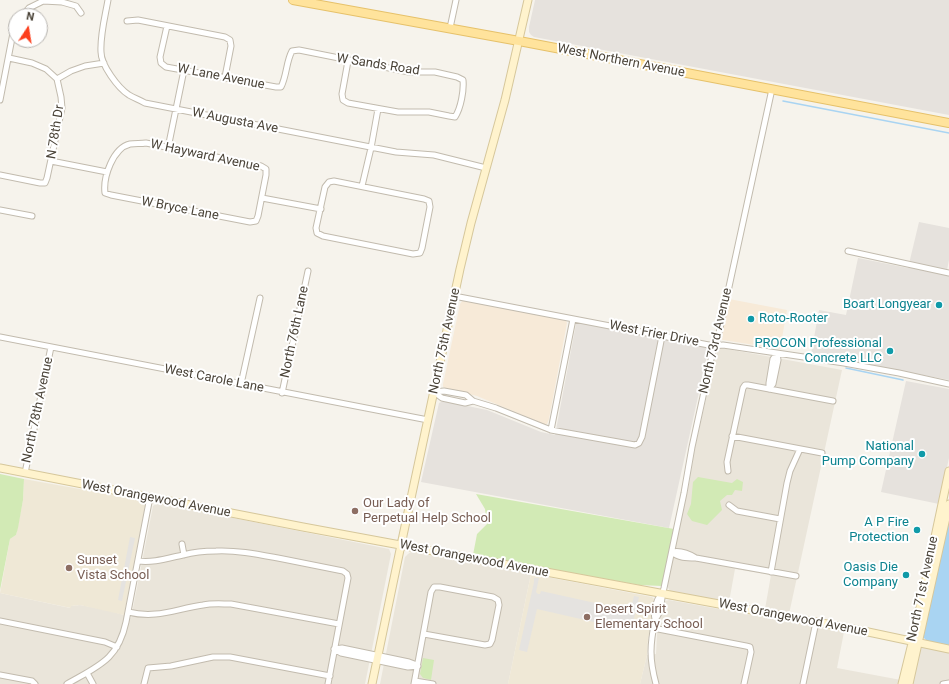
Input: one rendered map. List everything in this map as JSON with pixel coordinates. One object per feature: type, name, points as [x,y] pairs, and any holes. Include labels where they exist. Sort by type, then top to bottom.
[{"type":"main road","name":"West Northern Avenue","points":[[293,0],[949,122]]},
{"type":"street","points":[[9,58],[32,63],[46,69],[57,79],[71,71],[85,66],[104,63],[101,53],[102,32],[108,0]]},
{"type":"street","points":[[450,28],[456,0]]},
{"type":"street","name":"North 75th Avenue","points":[[372,684],[454,296],[470,229],[499,124],[528,0]]},
{"type":"street","points":[[29,8],[43,1],[62,2],[76,6],[81,13]]},
{"type":"street","points":[[127,21],[138,20],[225,37],[230,40],[231,46],[225,77]]},
{"type":"street","name":"W Lane Avenue","points":[[167,26],[160,58],[161,63],[166,67],[281,87]]},
{"type":"street","points":[[0,100],[11,48]]},
{"type":"street","name":"W Sands Road","points":[[281,87],[284,81],[289,57],[292,51],[299,50],[409,72],[435,72],[457,77],[463,80],[464,85],[459,111],[455,117],[429,112],[398,112],[378,109]]},
{"type":"street","points":[[348,60],[342,94],[343,100],[348,103],[378,109],[362,186]]},
{"type":"street","name":"W Augusta Ave","points":[[104,63],[111,78],[128,94],[146,103],[371,148],[396,152],[434,155],[486,168]]},
{"type":"street","points":[[168,148],[184,70]]},
{"type":"street","name":"N 78th Dr","points":[[0,175],[45,183],[62,108],[57,79]]},
{"type":"street","name":"North 73rd Avenue","points":[[656,684],[651,665],[651,639],[655,619],[658,616],[714,346],[717,342],[772,89]]},
{"type":"street","name":"W Hayward Avenue","points":[[105,193],[104,187],[107,172],[113,158],[129,144],[146,143],[261,166],[266,169],[262,198]]},
{"type":"street","points":[[51,160],[107,172]]},
{"type":"street","points":[[334,181],[362,186],[429,201],[430,207],[420,253],[413,254],[323,236],[317,233],[316,228],[325,187],[328,182],[334,181]]},
{"type":"street","name":"W Bryce Lane","points":[[105,193],[250,222],[256,221],[262,198]]},
{"type":"street","points":[[262,198],[321,209]]},
{"type":"street","points":[[0,210],[32,216]]},
{"type":"street","points":[[848,252],[949,273]]},
{"type":"street","name":"North 76th Lane","points":[[282,392],[308,271]]},
{"type":"street","name":"West Frier Drive","points":[[454,296],[714,346],[723,345],[844,363],[949,384]]},
{"type":"street","points":[[241,384],[260,298]]},
{"type":"street","points":[[551,430],[573,319]]},
{"type":"street","points":[[434,392],[442,398],[465,403],[473,400],[551,430],[635,445],[639,443],[642,436],[662,336]]},
{"type":"street","name":"West Carole Lane","points":[[0,337],[428,420]]},
{"type":"street","name":"North 78th Avenue","points":[[25,473],[51,347]]},
{"type":"street","points":[[769,389],[768,383],[773,359],[777,354]]},
{"type":"street","points":[[728,472],[727,462],[732,436],[745,385],[833,401]]},
{"type":"street","points":[[732,436],[822,453]]},
{"type":"street","points":[[771,572],[788,477],[800,449]]},
{"type":"street","name":"West Orangewood Avenue","points":[[0,468],[303,528],[816,622],[949,649]]},
{"type":"street","name":"North 71st Avenue","points":[[909,684],[915,642],[949,471]]},
{"type":"street","points":[[67,684],[106,661],[117,646],[123,633],[150,498]]},
{"type":"street","name":"North 71st Avenue","points":[[902,684],[915,642],[949,504]]},
{"type":"street","points":[[729,505],[737,511],[780,519]]},
{"type":"street","points":[[182,544],[184,555]]},
{"type":"street","points":[[138,560],[144,562],[155,562],[184,555],[216,551],[235,551],[263,555],[347,574],[348,578],[328,684]]},
{"type":"street","points":[[672,552],[676,556],[696,558],[796,576]]},
{"type":"street","points":[[424,634],[485,645],[490,644],[499,605],[498,600],[493,597],[434,587],[431,592],[415,682],[433,684]]},
{"type":"street","points":[[128,612],[143,615],[155,615],[203,605],[231,604],[339,624]]},
{"type":"street","points":[[0,621],[105,642],[117,646]]},
{"type":"street","points":[[803,684],[816,622]]},
{"type":"street","points":[[654,628],[750,647],[751,652],[744,684]]},
{"type":"street","points":[[334,649],[341,653],[418,666]]},
{"type":"street","points":[[144,684],[148,668],[171,666],[213,657],[230,657],[330,676]]},
{"type":"street","points":[[87,673],[93,684]]},
{"type":"street","points":[[0,675],[32,681],[35,684]]},
{"type":"street","points":[[943,684],[949,683]]},
{"type":"shaded area","points":[[535,0],[949,0],[949,115],[534,37],[529,32],[529,27]]},
{"type":"shaded area","points":[[919,222],[949,228],[949,260],[946,275],[949,276],[949,380],[811,354],[819,310],[846,315],[858,258],[908,268]]},
{"type":"shaded area","points":[[729,299],[787,310],[780,349],[721,339],[720,337]]},
{"type":"shaded area","points":[[464,300],[564,319],[566,321],[567,323],[547,424],[477,396],[443,387],[460,304]]},
{"type":"shaded area","points":[[578,322],[709,347],[669,528],[421,482],[439,403],[443,401],[487,410],[541,432],[555,435],[576,324]]},
{"type":"shaded area","points":[[721,348],[842,370],[789,614],[765,609],[771,575],[735,569],[729,602],[670,591],[667,586],[689,483],[695,447],[717,351]]},
{"type":"shaded area","points":[[906,381],[949,389],[949,458],[939,504],[881,492]]},
{"type":"shaded area","name":"Sunset Vista School","points":[[24,479],[141,500],[145,504],[124,615],[80,605],[71,606],[71,608],[0,593],[10,539],[16,535],[23,500]]},
{"type":"shaded area","points":[[158,503],[389,549],[391,554],[365,684],[0,684],[0,593],[70,608],[71,606],[80,605],[103,609],[131,618],[153,506]]},
{"type":"shaded area","points":[[130,537],[135,538],[122,601],[118,600]]},
{"type":"shaded area","points":[[411,552],[531,574],[508,684],[380,684],[405,557]]},
{"type":"shaded area","name":"Desert Spirit Elementary School","points":[[531,574],[652,597],[655,600],[648,639],[647,655],[640,684],[508,684]]},
{"type":"shaded area","points":[[534,578],[539,578],[536,592],[538,594],[540,594],[541,591],[627,610],[626,613],[628,614],[630,612],[634,596],[639,597],[634,618],[631,624],[620,628],[537,609],[527,652],[519,650]]},
{"type":"shaded area","points":[[669,600],[844,632],[837,668],[901,680],[900,684],[640,684],[647,655],[656,654],[657,634],[663,604],[665,601]]},
{"type":"shaded area","points":[[924,647],[949,651],[949,684],[912,684],[919,652],[920,649]]},
{"type":"green space","points":[[0,474],[24,479],[23,500],[18,528],[16,535],[10,539],[0,590]]},
{"type":"green space","points":[[698,477],[732,483],[737,479],[743,482],[742,491],[735,490],[732,495],[727,495],[720,501],[722,510],[707,525],[692,521],[687,514],[691,504],[693,482]]},
{"type":"green space","points":[[476,494],[674,529],[662,586],[639,585],[473,555],[477,534],[487,524],[485,509]]},
{"type":"green space","points":[[423,658],[434,660],[431,680],[423,678],[420,674]]},
{"type":"water","points":[[949,518],[949,645],[927,641],[923,637]]},
{"type":"waterway","points":[[783,101],[949,133]]},
{"type":"waterway","points":[[846,368],[903,380]]},
{"type":"place","name":"Boart Longyear","points":[[939,305]]},
{"type":"place","name":"Roto-Rooter","points":[[751,319]]},
{"type":"place","name":"PROCON Professional Concrete LLC","points":[[890,351]]},
{"type":"place","name":"National Pump Company","points":[[922,454]]},
{"type":"place","name":"Our Lady of Perpetual Help School","points":[[355,511]]},
{"type":"place","name":"A P Fire Protection","points":[[917,530]]},
{"type":"place","name":"Sunset Vista School","points":[[69,568]]},
{"type":"place","name":"Oasis Die Company","points":[[906,575]]},
{"type":"place","name":"Desert Spirit Elementary School","points":[[587,617]]}]
